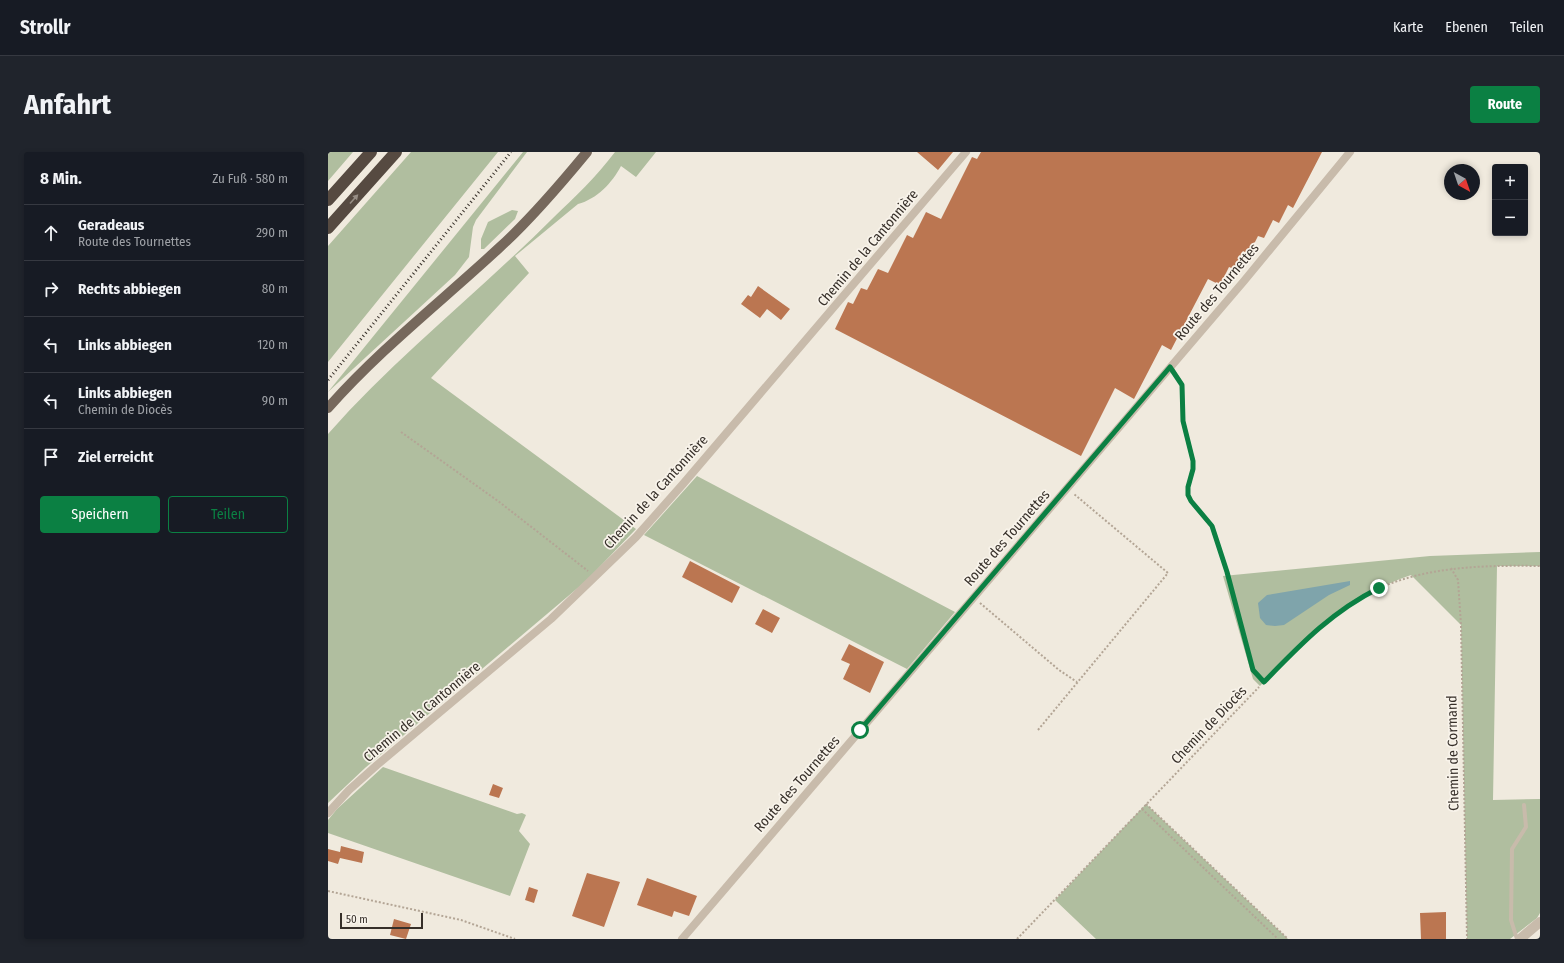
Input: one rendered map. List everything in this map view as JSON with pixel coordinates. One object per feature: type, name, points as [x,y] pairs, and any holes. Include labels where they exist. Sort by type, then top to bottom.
[{"type":"highway","points":[[328,200],[371,152]]},
{"type":"highway","points":[[328,228],[396,152]]},
{"type":"main road","points":[[328,408],[379,356],[514,234],[587,152]]},
{"type":"street","name":"Chemin de la Cantonnière","points":[[328,813],[359,782],[517,650],[596,577],[654,518],[966,152]]},
{"type":"street","name":"Route des Tournettes","points":[[682,939],[1294,222],[1350,152]]},
{"type":"street","points":[[1520,939],[1540,922]]},
{"type":"lane","points":[[1170,367],[1182,385],[1183,421],[1193,461],[1188,495],[1191,501],[1212,526],[1227,572],[1253,670],[1264,682]]},
{"type":"lane","points":[[1517,939],[1511,920],[1512,849],[1526,827],[1524,805]]},
{"type":"path","points":[[401,432],[498,501],[596,577]]},
{"type":"path","points":[[1038,730],[1168,573],[1067,488]]},
{"type":"path","name":"Chemin de Diocès","points":[[1017,939],[1264,682],[1315,631],[1338,612],[1357,599],[1379,588],[1412,575],[1451,568],[1497,565],[1540,566]]},
{"type":"path","name":"Chemin de Cormand","points":[[1451,568],[1458,580],[1460,617],[1467,939]]},
{"type":"path","points":[[974,597],[1059,670],[1077,682]]},
{"type":"path","points":[[1146,804],[1288,939]]},
{"type":"path","points":[[1142,809],[1278,939]]},
{"type":"path","points":[[328,891],[461,920],[515,939]]},
{"type":"green space","points":[[328,152],[353,152],[328,181]]},
{"type":"green space","points":[[411,152],[498,152],[328,362],[328,246]]},
{"type":"green space","points":[[523,152],[527,152],[476,220],[473,227],[469,257],[455,275],[328,392]]},
{"type":"green space","points":[[615,152],[656,152],[636,177],[621,166],[603,190],[585,202],[578,204],[515,256],[529,273],[431,378],[636,529],[586,581],[365,768],[328,803],[328,434],[354,405],[410,351],[525,245],[569,202],[593,178]]},
{"type":"green space","points":[[512,210],[518,211],[515,219],[484,249],[481,249],[481,239],[488,222]]},
{"type":"green space","points":[[697,476],[955,612],[907,669],[644,535]]},
{"type":"green space","points":[[1540,552],[1540,566],[1497,566],[1493,800],[1540,799],[1540,913],[1537,918],[1510,939],[1467,939],[1461,625],[1411,575],[1365,595],[1328,620],[1260,686],[1253,679],[1223,576],[1430,556]]},
{"type":"green space","points":[[383,767],[517,814],[522,813],[526,815],[519,831],[530,844],[510,896],[328,833],[328,820],[337,809]]},
{"type":"green space","points":[[1146,804],[1288,939],[1096,939],[1055,900]]},
{"type":"water","points":[[1350,581],[1350,585],[1329,595],[1284,625],[1266,625],[1260,618],[1258,603],[1267,595]]},
{"type":"building","points":[[917,152],[953,152],[938,170]]},
{"type":"building","points":[[981,152],[1322,152],[1293,208],[1288,205],[1279,223],[1273,220],[1264,238],[1258,236],[1249,254],[1243,251],[1234,269],[1229,267],[1220,285],[1208,279],[1171,350],[1162,345],[1134,399],[1115,388],[1081,456],[835,329],[848,302],[853,304],[861,288],[867,290],[878,269],[888,273],[907,235],[913,238],[926,212],[941,219],[972,157],[977,159]]},
{"type":"building","points":[[758,286],[790,309],[781,320],[767,309],[760,318],[741,304],[748,295],[751,297]]},
{"type":"building","points":[[690,561],[740,587],[732,603],[682,577]]},
{"type":"building","points":[[763,609],[780,618],[772,633],[755,624]]},
{"type":"building","points":[[849,644],[884,662],[870,693],[843,679],[850,664],[841,660]]},
{"type":"building","points":[[493,784],[503,788],[499,798],[489,795]]},
{"type":"building","points":[[341,846],[364,852],[362,863],[340,858],[338,864],[328,861],[328,849],[340,852]]},
{"type":"building","points":[[587,873],[620,882],[604,927],[572,916]]},
{"type":"building","points":[[647,878],[697,896],[689,916],[674,911],[672,917],[637,905]]},
{"type":"building","points":[[529,887],[538,890],[534,903],[525,900]]},
{"type":"building","points":[[1446,912],[1446,939],[1421,939],[1420,913]]},
{"type":"building","points":[[394,919],[411,924],[406,939],[390,935]]},
{"type":"railway","points":[[328,380],[511,152]]},
{"type":"route","points":[[860,730],[1170,367],[1182,385],[1183,421],[1193,461],[1188,495],[1197,510],[1212,526],[1227,572],[1253,670],[1256,675],[1264,682],[1326,621],[1351,603],[1379,588]]}]
